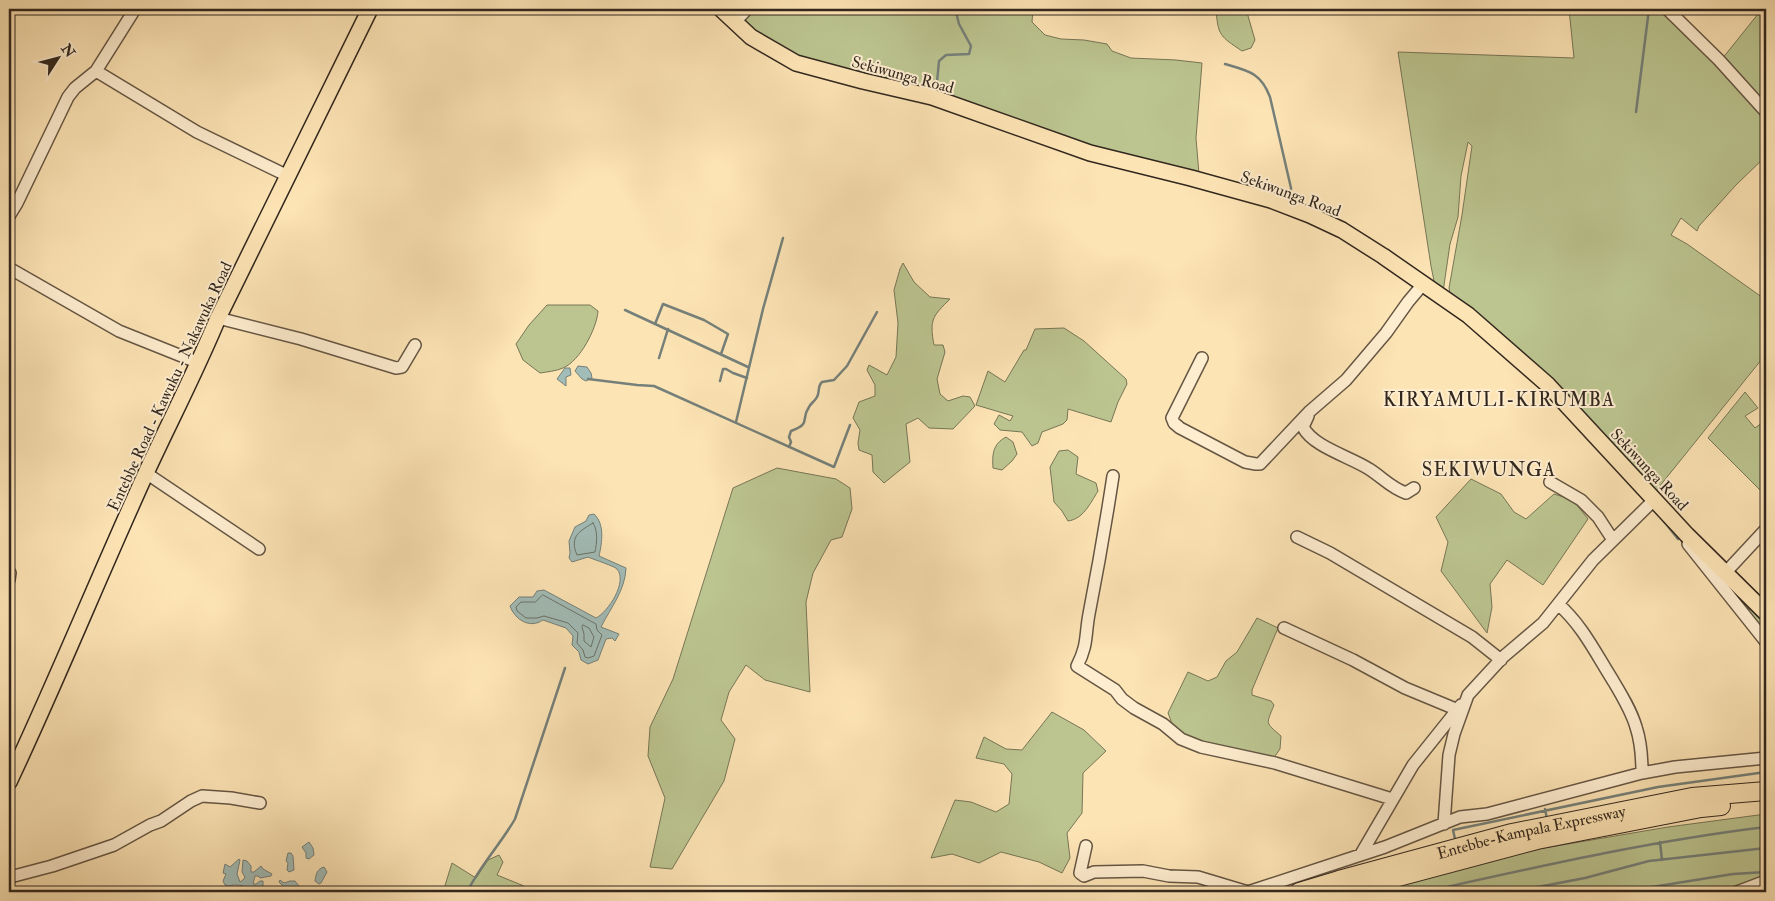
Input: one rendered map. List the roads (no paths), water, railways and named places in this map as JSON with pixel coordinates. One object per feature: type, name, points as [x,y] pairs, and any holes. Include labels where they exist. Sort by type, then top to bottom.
[{"type":"highway","name":"Entebbe-Kampala Expressway","points":[[1299,892],[1512,833],[1692,797],[1766,790]]},
{"type":"highway","name":"Entebbe-Kampala Expressway","points":[[1342,892],[1556,836],[1701,808],[1766,803]]},
{"type":"main road","name":"Entebbe Road - Kawuku - Nakawuka Road","points":[[9,782],[48,698],[146,473],[199,363],[218,318],[370,9]]},
{"type":"main road","name":"Sekiwunga Road","points":[[721,9],[751,37],[796,63],[863,81],[932,96],[1090,153],[1271,200],[1310,215],[1357,239],[1424,283],[1468,315],[1548,384],[1654,500],[1766,613]]},
{"type":"street","points":[[9,216],[68,97],[75,88],[96,71],[136,9]]},
{"type":"street","points":[[735,22],[747,9]]},
{"type":"street","points":[[1667,9],[1719,60],[1766,112]]},
{"type":"street","points":[[96,71],[197,132],[288,176]]},
{"type":"street","points":[[9,268],[110,326],[199,363]]},
{"type":"street","points":[[1202,358],[1172,418],[1174,423],[1180,428],[1250,464],[1260,464],[1310,412],[1346,380],[1386,333],[1424,283]]},
{"type":"street","points":[[218,318],[300,339],[396,368],[402,367],[415,345]]},
{"type":"street","points":[[1310,412],[1303,427],[1315,440],[1367,468],[1390,486],[1400,491],[1406,493],[1414,488]]},
{"type":"street","points":[[146,473],[259,549]]},
{"type":"street","points":[[1113,476],[1088,620],[1086,643],[1077,666],[1115,690],[1122,699],[1134,708],[1163,724],[1181,739],[1201,747],[1275,764],[1392,799]]},
{"type":"street","points":[[1550,482],[1581,500],[1590,508],[1613,540]]},
{"type":"street","points":[[1361,854],[1414,764],[1468,695],[1501,660],[1543,623],[1593,560],[1654,500],[1766,642]]},
{"type":"street","points":[[1726,572],[1766,529]]},
{"type":"street","points":[[1298,537],[1330,553],[1472,637],[1501,660]]},
{"type":"street","points":[[1558,604],[1568,612],[1587,637],[1624,700],[1637,730],[1642,773]]},
{"type":"street","points":[[1284,628],[1353,660],[1406,688],[1458,710]]},
{"type":"street","points":[[1444,824],[1449,755],[1454,734],[1468,695]]},
{"type":"street","points":[[1086,846],[1080,873],[1084,876],[1094,872],[1143,871],[1169,876],[1198,878],[1248,892],[1361,854],[1385,848],[1460,817],[1487,814],[1642,773],[1675,767],[1766,758]]},
{"type":"street","points":[[9,876],[52,866],[114,845],[161,821],[202,796],[260,803]]},
{"type":"street","points":[[1737,892],[1766,881]]},
{"type":"water","points":[[578,366],[587,367],[592,378],[586,381],[582,379],[575,371]]},
{"type":"water","points":[[565,368],[570,368],[571,375],[566,377],[566,386],[557,379]]},
{"type":"water","points":[[594,514],[601,528],[602,540],[599,556],[626,568],[620,592],[601,627],[619,634],[615,641],[612,638],[606,639],[598,660],[588,664],[581,660],[579,652],[572,645],[573,636],[566,628],[543,620],[533,624],[524,622],[515,615],[510,606],[519,597],[533,597],[537,591],[544,590],[596,618],[606,610],[618,589],[620,575],[617,569],[588,557],[572,562],[569,558],[569,541],[575,527],[586,521],[589,515]]},
{"type":"water","points":[[309,842],[313,848],[314,855],[309,859],[306,858],[306,853],[302,847]]},
{"type":"water","points":[[288,853],[291,853],[293,856],[294,870],[289,872],[286,861]]},
{"type":"water","points":[[239,859],[237,874],[240,882],[245,877],[242,872],[243,860],[247,861],[251,866],[251,872],[254,872],[261,866],[272,874],[271,876],[260,878],[255,876],[253,884],[263,881],[260,892],[253,889],[250,890],[251,892],[246,892],[248,889],[244,887],[225,885],[223,881],[226,874],[223,873],[225,864],[230,867]]},
{"type":"water","points":[[324,867],[327,872],[319,884],[315,881],[316,874],[318,870]]},
{"type":"water","points":[[280,880],[284,883],[295,881],[300,890],[296,892],[294,888],[288,892],[286,891],[279,882]]},
{"type":"waterway","points":[[933,91],[937,82],[939,61],[946,55],[969,54],[971,46],[959,24],[956,12],[959,9]]},
{"type":"waterway","points":[[1636,112],[1649,9]]},
{"type":"waterway","points":[[772,41],[778,44]]},
{"type":"waterway","points":[[1225,64],[1253,74],[1263,83],[1270,97],[1291,188],[1290,200]]},
{"type":"waterway","points":[[736,422],[763,309],[783,238]]},
{"type":"waterway","points":[[655,324],[663,304],[704,320],[728,334],[721,354]]},
{"type":"waterway","points":[[625,310],[748,367]]},
{"type":"waterway","points":[[789,447],[791,431],[804,423],[807,411],[818,395],[820,384],[834,380],[847,366],[877,312]]},
{"type":"waterway","points":[[659,358],[668,329]]},
{"type":"waterway","points":[[720,381],[723,369],[747,378]]},
{"type":"waterway","points":[[588,379],[654,386],[834,467],[850,425]]},
{"type":"waterway","points":[[1659,515],[1678,539]]},
{"type":"waterway","points":[[467,892],[478,872],[515,819],[565,668]]},
{"type":"waterway","points":[[1455,839],[1453,830],[1658,787],[1766,772]]},
{"type":"waterway","points":[[1545,809],[1547,819]]},
{"type":"waterway","points":[[1437,892],[1442,888],[1604,853],[1725,832],[1766,827]]},
{"type":"waterway","points":[[1660,842],[1662,860]]},
{"type":"waterway","points":[[1519,892],[1585,878],[1649,861],[1766,848]]},
{"type":"waterway","points":[[1621,892],[1733,874],[1766,872]]},
{"type":"waterway","points":[[1716,892],[1741,885]]},
{"type":"district","name":"KIRYAMULI-KIRUMBA","points":[[1499,399]]},
{"type":"district","name":"SEKIWUNGA","points":[[1489,469]]}]
